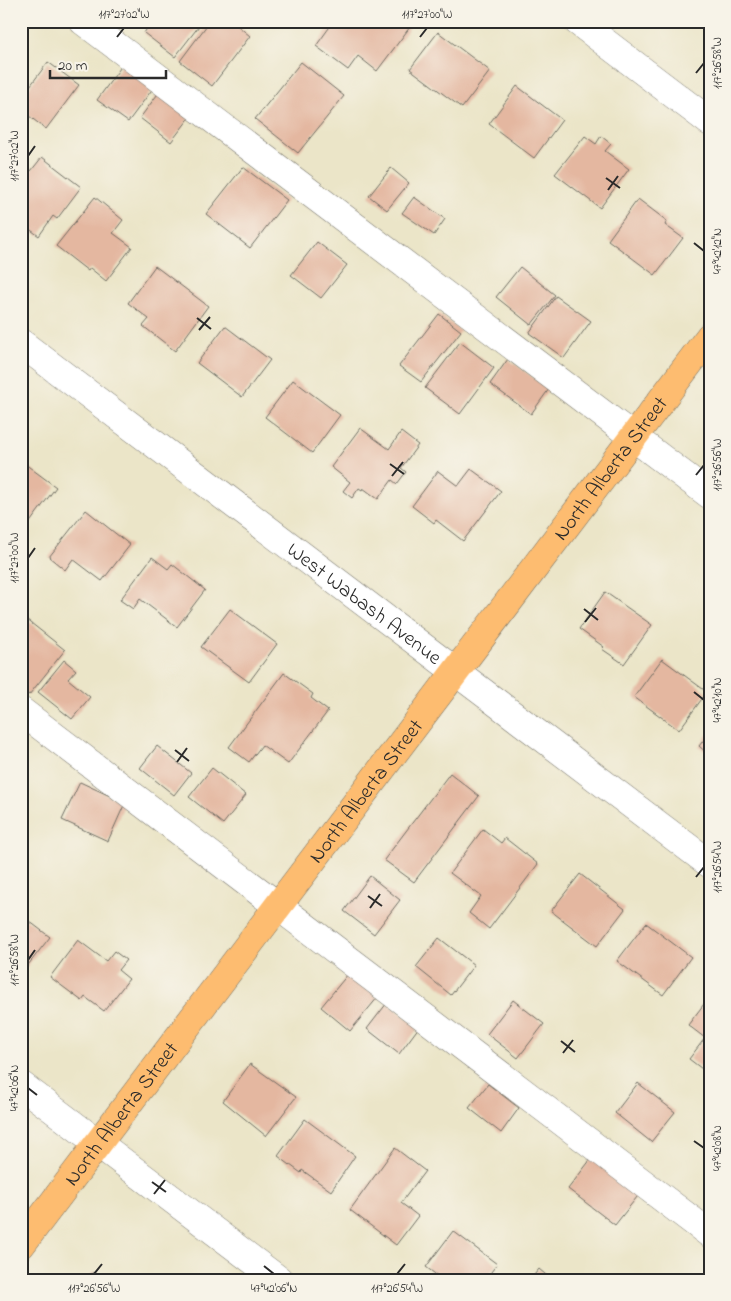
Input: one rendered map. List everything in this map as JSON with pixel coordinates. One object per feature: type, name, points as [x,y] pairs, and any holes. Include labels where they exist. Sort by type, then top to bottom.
[{"type":"main road","name":"North Alberta Street","points":[[21,1245],[710,336]]},
{"type":"street","points":[[83,21],[710,494]]},
{"type":"street","points":[[577,21],[710,122]]},
{"type":"street","name":"West Wabash Avenue","points":[[21,343],[710,864]]},
{"type":"street","points":[[21,711],[710,1234]]},
{"type":"street","points":[[21,1085],[279,1280]]},
{"type":"building","points":[[152,21],[192,21],[199,26],[175,57],[144,33]]},
{"type":"building","points":[[210,21],[232,21],[250,36],[212,86],[180,61]]},
{"type":"building","points":[[334,21],[411,21],[413,23],[377,71],[358,56],[348,70],[316,46]]},
{"type":"building","points":[[438,32],[490,71],[462,108],[410,69]]},
{"type":"building","points":[[48,62],[79,85],[46,129],[21,110],[21,98]]},
{"type":"building","points":[[301,62],[344,96],[298,153],[255,119]]},
{"type":"building","points":[[123,64],[154,87],[128,122],[97,100]]},
{"type":"building","points":[[517,86],[562,120],[534,158],[489,124]]},
{"type":"building","points":[[160,91],[191,116],[171,142],[140,118]]},
{"type":"building","points":[[585,136],[596,144],[601,136],[611,144],[605,151],[629,169],[600,208],[555,174]]},
{"type":"building","points":[[42,157],[81,187],[57,219],[53,216],[39,236],[21,223],[21,164],[31,171]]},
{"type":"building","points":[[243,167],[287,200],[250,248],[206,214]]},
{"type":"building","points":[[391,168],[409,183],[387,210],[369,196]]},
{"type":"building","points":[[95,197],[123,220],[113,233],[132,247],[106,281],[90,268],[88,271],[56,246]]},
{"type":"building","points":[[414,197],[445,219],[434,235],[402,213]]},
{"type":"building","points":[[638,199],[667,221],[665,225],[683,238],[655,275],[608,240]]},
{"type":"building","points":[[317,242],[347,265],[321,298],[291,275]]},
{"type":"building","points":[[155,266],[208,306],[175,351],[143,326],[149,319],[128,303]]},
{"type":"building","points":[[520,267],[555,295],[531,325],[496,297]]},
{"type":"building","points":[[556,296],[591,321],[564,358],[529,333]]},
{"type":"building","points":[[439,314],[461,331],[421,382],[399,366]]},
{"type":"building","points":[[225,326],[270,360],[242,397],[197,363]]},
{"type":"building","points":[[460,342],[494,368],[460,414],[425,388]]},
{"type":"building","points":[[508,359],[549,389],[531,414],[490,384]]},
{"type":"building","points":[[293,380],[340,415],[312,453],[265,417]]},
{"type":"building","points":[[360,428],[389,449],[401,432],[418,445],[401,468],[406,472],[397,484],[392,480],[378,499],[363,488],[362,490],[359,488],[352,498],[343,491],[350,482],[331,467]]},
{"type":"building","points":[[21,461],[56,487],[28,525],[21,520]]},
{"type":"building","points":[[471,469],[501,491],[463,541],[436,520],[434,523],[412,506],[438,471],[458,486]]},
{"type":"building","points":[[86,510],[130,545],[102,581],[73,559],[65,570],[49,557]]},
{"type":"building","points":[[152,557],[168,569],[172,564],[205,590],[177,627],[140,599],[133,609],[120,600]]},
{"type":"building","points":[[605,592],[652,625],[624,664],[602,649],[604,647],[579,629]]},
{"type":"building","points":[[230,609],[277,644],[249,682],[201,647]]},
{"type":"building","points":[[26,619],[65,650],[29,695],[21,689],[21,626]]},
{"type":"building","points":[[662,659],[707,692],[679,730],[634,697]]},
{"type":"building","points":[[64,660],[76,670],[68,679],[90,697],[72,719],[38,692]]},
{"type":"building","points":[[284,673],[313,694],[311,698],[328,711],[288,764],[262,745],[249,762],[229,747]]},
{"type":"building","points":[[710,732],[710,761],[706,758],[708,754],[699,746]]},
{"type":"building","points":[[157,746],[191,773],[174,795],[140,768]]},
{"type":"building","points":[[212,768],[246,795],[223,824],[189,797]]},
{"type":"building","points":[[450,773],[479,796],[414,882],[384,860]]},
{"type":"building","points":[[80,782],[125,803],[108,841],[62,820]]},
{"type":"building","points":[[483,829],[501,843],[505,838],[538,864],[489,929],[469,913],[481,896],[450,873]]},
{"type":"building","points":[[580,874],[625,909],[597,946],[551,911]]},
{"type":"building","points":[[370,876],[400,900],[374,934],[344,911]]},
{"type":"building","points":[[21,915],[50,937],[21,974]]},
{"type":"building","points":[[646,923],[691,957],[663,995],[617,961]]},
{"type":"building","points":[[439,938],[474,965],[451,995],[416,967]]},
{"type":"building","points":[[78,940],[106,961],[114,951],[126,960],[118,970],[129,979],[104,1011],[85,997],[82,1001],[50,977]]},
{"type":"building","points":[[348,974],[378,997],[350,1031],[321,1007]]},
{"type":"building","points":[[710,996],[710,1075],[689,1059],[705,1038],[688,1025]]},
{"type":"building","points":[[513,1000],[544,1024],[518,1058],[487,1034]]},
{"type":"building","points":[[387,1003],[419,1027],[399,1054],[367,1029]]},
{"type":"building","points":[[250,1064],[296,1097],[266,1136],[223,1101]]},
{"type":"building","points":[[638,1083],[675,1112],[651,1142],[615,1113]]},
{"type":"building","points":[[488,1084],[519,1108],[501,1133],[469,1108]]},
{"type":"building","points":[[305,1119],[355,1156],[331,1191],[302,1170],[301,1173],[278,1156]]},
{"type":"building","points":[[395,1148],[425,1171],[401,1203],[418,1216],[396,1245],[350,1210]]},
{"type":"building","points":[[594,1155],[641,1192],[615,1225],[568,1189]]},
{"type":"building","points":[[453,1231],[497,1264],[485,1280],[443,1280],[426,1267]]},
{"type":"building","points":[[539,1269],[552,1280],[530,1280]]},
{"type":"building","points":[[93,1272],[104,1280],[87,1280]]}]
